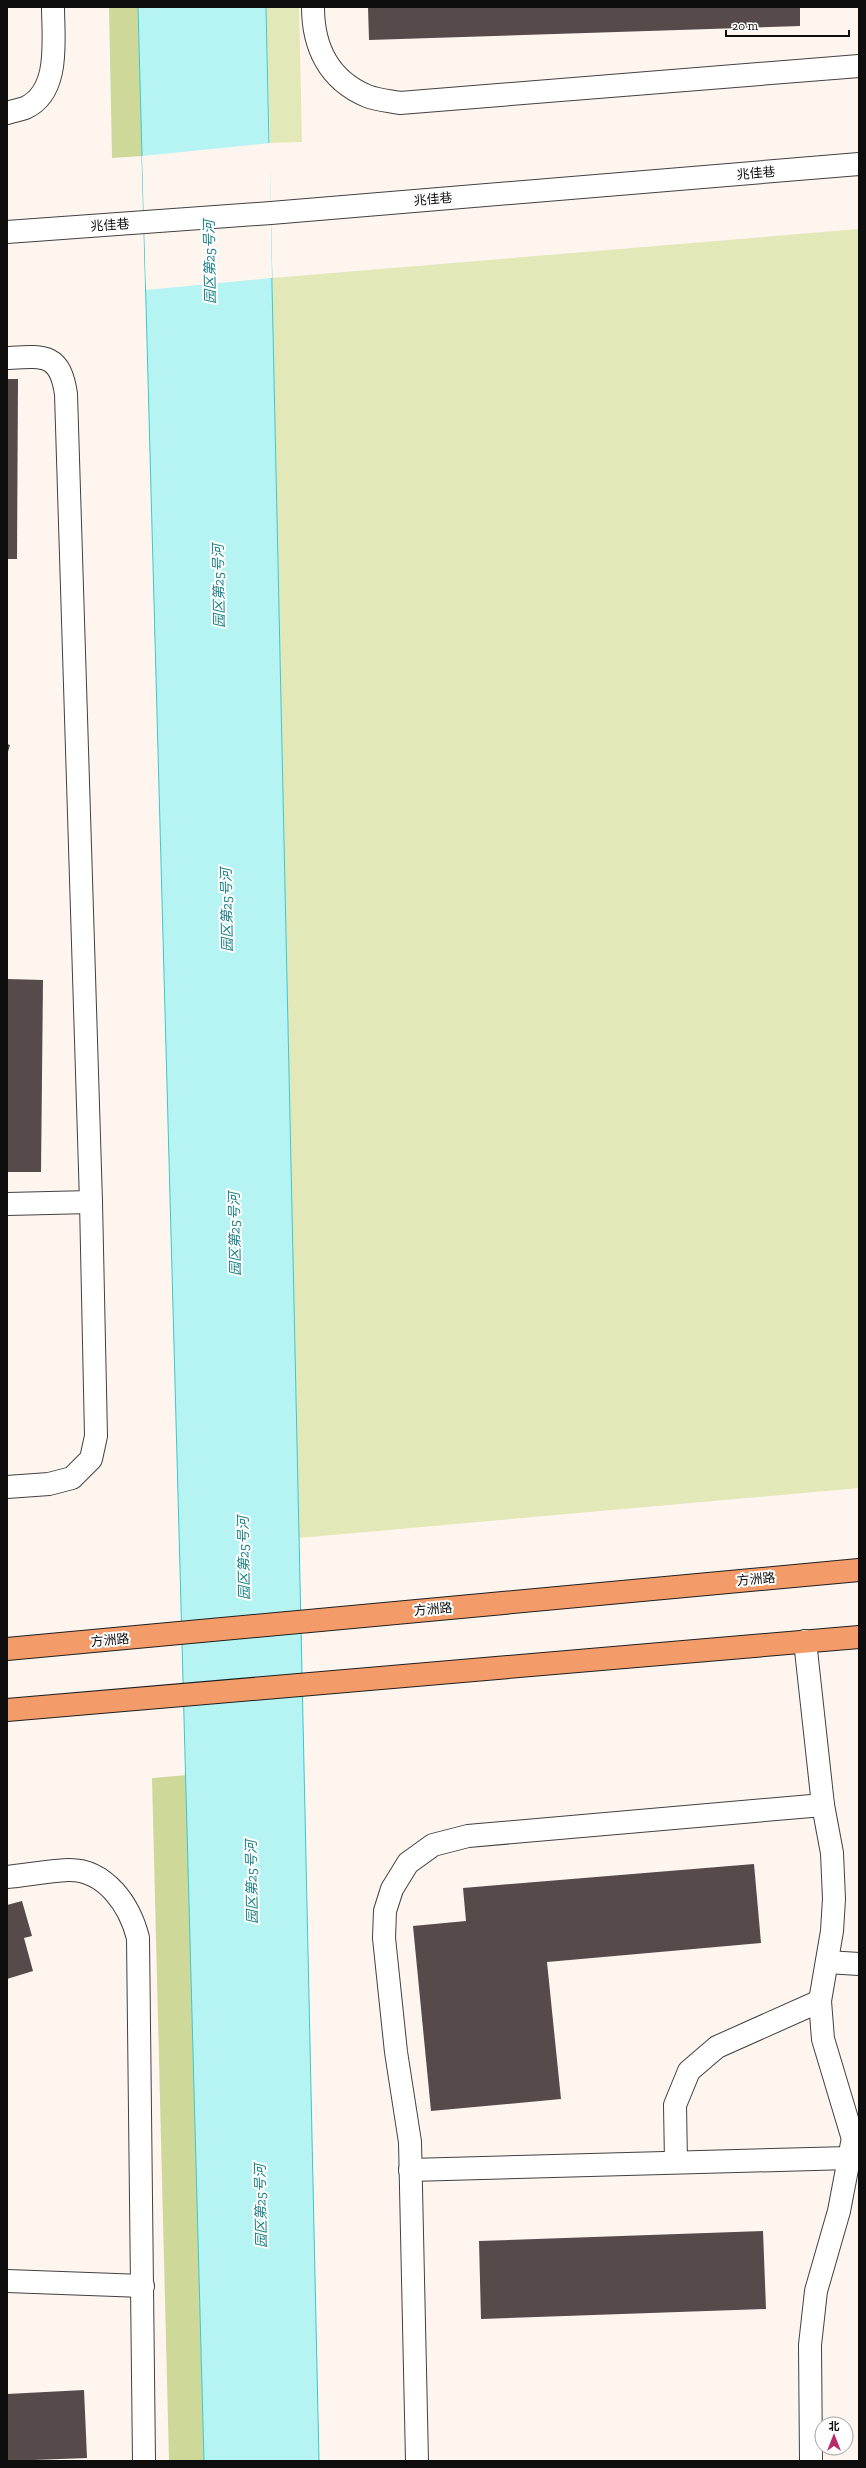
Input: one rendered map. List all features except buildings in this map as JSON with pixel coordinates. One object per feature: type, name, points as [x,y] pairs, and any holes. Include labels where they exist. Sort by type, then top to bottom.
[{"type":"main road","name":"方洲路","points":[[7,1649],[859,1570]]},
{"type":"main road","points":[[7,1710],[303,1686],[859,1637]]},
{"type":"street","points":[[7,113],[26,107],[42,93],[48,80],[54,48],[53,7]]},
{"type":"street","points":[[312,7],[316,42],[326,63],[343,82],[368,96],[400,103],[859,66]]},
{"type":"street","name":"兆佳巷","points":[[7,232],[271,213],[859,164]]},
{"type":"street","points":[[7,358],[46,359],[57,365],[63,375],[66,394],[92,1202],[96,1436],[91,1459],[72,1478],[49,1484],[7,1488]]},
{"type":"street","points":[[7,1204],[92,1202]]},
{"type":"street","points":[[806,1642],[823,1805],[832,1853],[834,1899],[832,1931],[820,2001],[823,2039],[855,2140],[839,2211],[816,2291],[810,2345],[811,2461]]},
{"type":"street","points":[[417,2461],[410,2142],[396,2052],[384,1938],[384,1912],[392,1889],[408,1863],[433,1845],[468,1836],[823,1805]]},
{"type":"street","points":[[7,1877],[70,1870],[89,1875],[104,1883],[121,1899],[133,1920],[138,1938],[144,2461]]},
{"type":"street","points":[[827,1962],[859,1964]]},
{"type":"street","points":[[676,2162],[675,2105],[689,2071],[717,2048],[820,2001]]},
{"type":"street","points":[[410,2170],[676,2162],[855,2140]]},
{"type":"street","points":[[7,2279],[143,2286]]},
{"type":"green space","points":[[109,7],[138,7],[142,156],[112,158]]},
{"type":"green space","points":[[266,7],[299,7],[302,142],[270,143]]},
{"type":"green space","points":[[859,229],[859,1488],[299,1538],[272,278]]},
{"type":"green space","points":[[187,1775],[204,2461],[169,2461],[152,1778]]},
{"type":"water","name":"园区第25号河","points":[[138,7],[266,7],[319,2461],[204,2461]]},
{"type":"pier","points":[[270,143],[272,278],[146,290],[142,156]]}]
